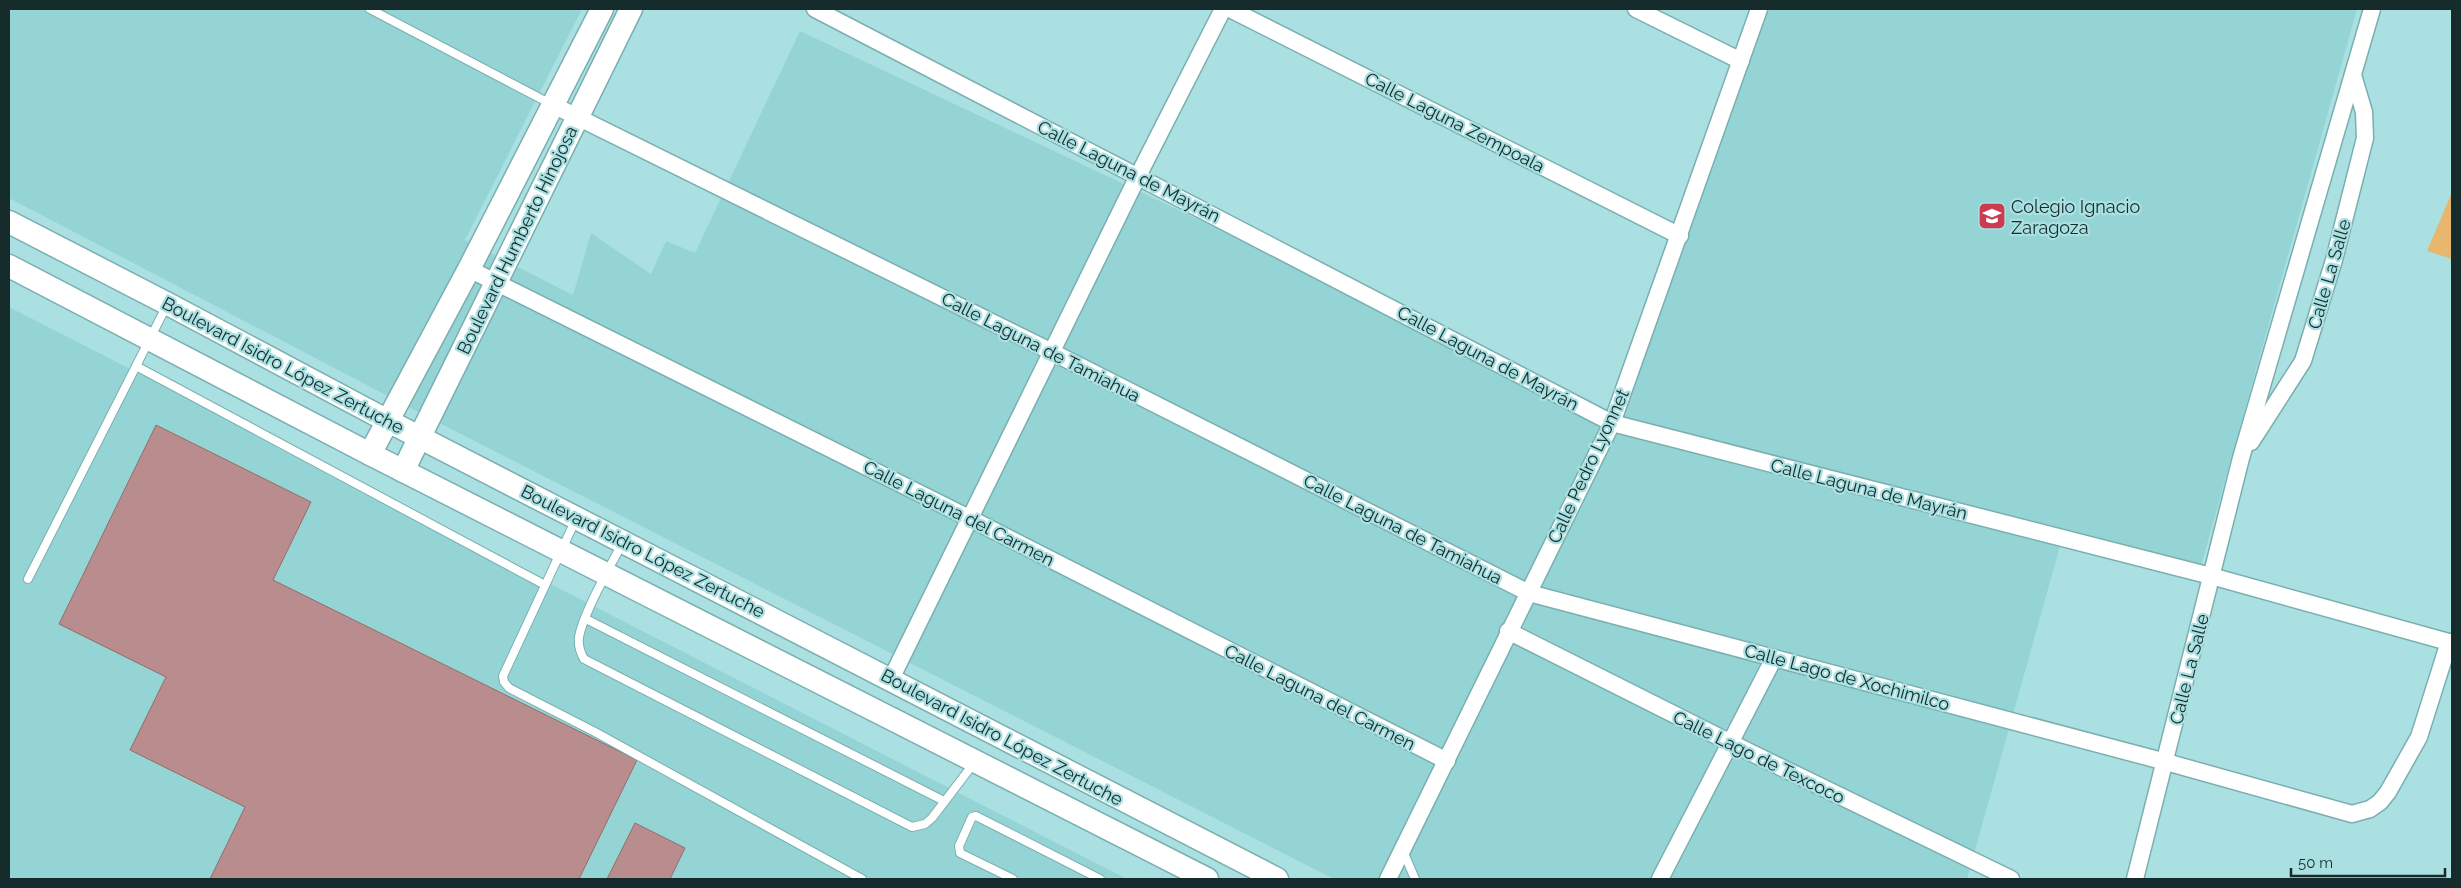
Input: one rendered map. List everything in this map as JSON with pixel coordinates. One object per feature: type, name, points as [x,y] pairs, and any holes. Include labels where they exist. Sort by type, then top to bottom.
[{"type":"main road","name":"Boulevard Humberto Hinojosa","points":[[370,454],[386,420],[469,269],[602,9]]},
{"type":"main road","name":"Boulevard Humberto Hinojosa","points":[[402,471],[631,9]]},
{"type":"main road","name":"Boulevard Isidro López Zertuche","points":[[9,222],[386,420],[1277,879]]},
{"type":"main road","name":"Boulevard Isidro López Zertuche","points":[[9,266],[402,471],[1207,879]]},
{"type":"main road","points":[[1218,879],[1230,856]]},
{"type":"street","name":"Calle Laguna de Mayrán","points":[[815,9],[1612,423],[2211,576],[2450,642]]},
{"type":"street","points":[[891,679],[1138,176],[1223,9]]},
{"type":"street","name":"Calle Laguna Zempoala","points":[[1230,9],[1680,236]]},
{"type":"street","points":[[1636,9],[1741,62]]},
{"type":"street","name":"Calle Pedro Lyonnet","points":[[1388,879],[1447,761],[1508,631],[1612,423],[1680,236],[1759,9]]},
{"type":"street","name":"Calle La Salle","points":[[2135,879],[2241,458],[2372,9]]},
{"type":"street","name":"Calle La Salle","points":[[2241,458],[2303,361],[2334,260],[2365,138],[2364,112],[2353,75]]},
{"type":"street","name":"Calle Laguna de Tamiahua","points":[[553,105],[1052,352],[1528,593]]},
{"type":"street","name":"Calle Laguna del Carmen","points":[[469,269],[969,518],[1447,761]]},
{"type":"street","name":"Calle Lago de Xochimilco","points":[[1528,593],[2166,762],[2352,814],[2370,809],[2380,802],[2388,792],[2418,737],[2450,642]]},
{"type":"street","name":"Calle Lago de Texcoco","points":[[1508,631],[1730,743],[2011,879]]},
{"type":"street","points":[[1660,879],[1774,658]]},
{"type":"lane","points":[[370,9],[553,105]]},
{"type":"lane","points":[[28,579],[168,304]]},
{"type":"lane","points":[[136,366],[545,585]]},
{"type":"lane","points":[[577,517],[503,676],[504,682],[509,688],[595,732],[862,879]]},
{"type":"lane","points":[[624,541],[606,573],[579,634],[579,643],[584,659],[912,827],[925,824],[932,818],[975,762]]},
{"type":"lane","points":[[586,619],[944,801]]},
{"type":"lane","points":[[1012,879],[960,854],[959,846],[972,817],[976,816],[1100,879]]},
{"type":"lane","points":[[1402,850],[1415,879]]},
{"type":"shaded area","points":[[9,9],[582,9],[465,240],[573,295],[591,233],[651,274],[666,241],[695,253],[800,31],[1613,415],[1758,9],[2357,9],[2201,566],[2062,539],[1967,879],[1334,879],[445,426],[9,198]]},
{"type":"shaded area","points":[[2452,192],[2452,259],[2427,251]]},
{"type":"shaded area","points":[[9,307],[1127,879],[9,879]]},
{"type":"building","points":[[156,425],[311,502],[273,580],[637,760],[579,879],[210,879],[245,807],[130,750],[166,677],[59,624]]},
{"type":"building","points":[[635,823],[685,848],[670,879],[607,879]]},
{"type":"place","name":"Colegio Ignacio Zaragoza","points":[[1992,216]]}]
